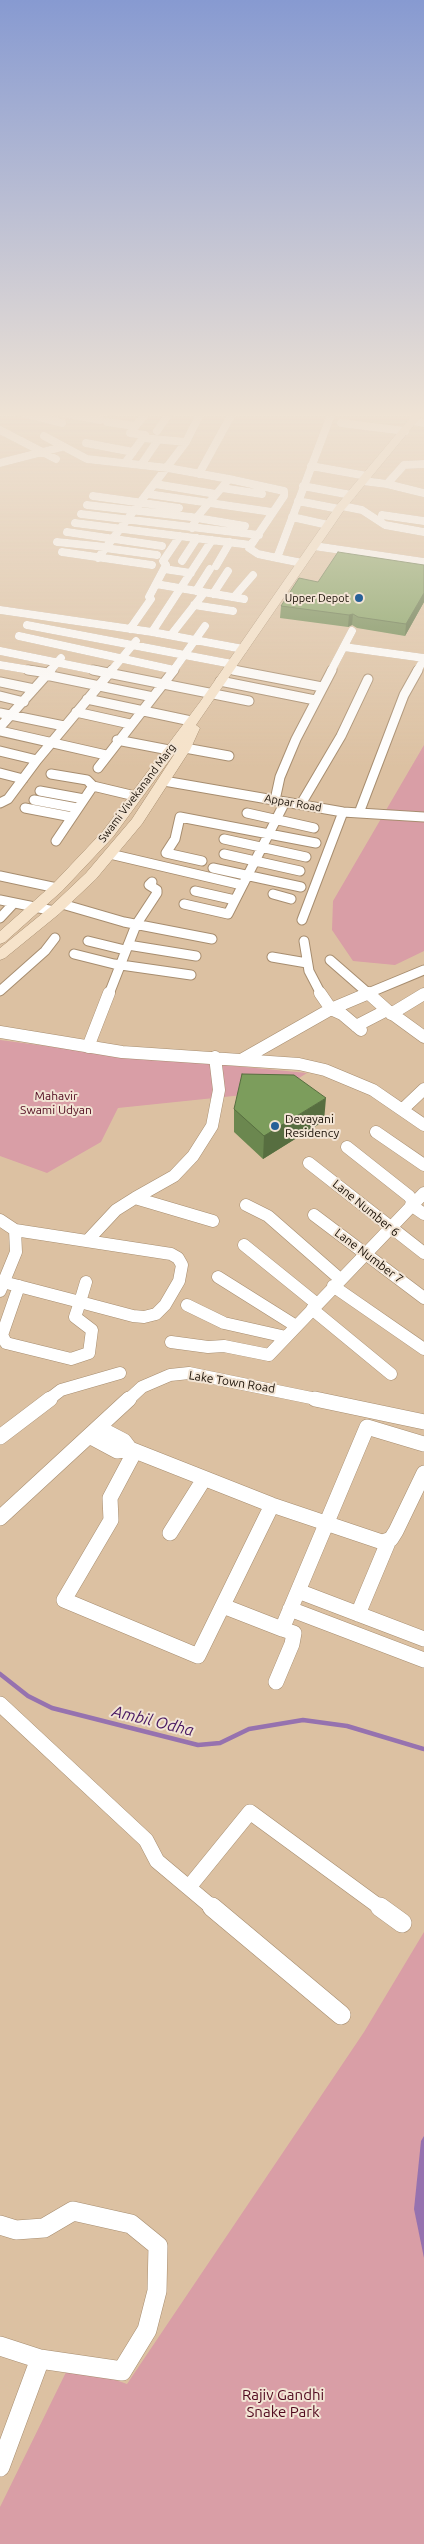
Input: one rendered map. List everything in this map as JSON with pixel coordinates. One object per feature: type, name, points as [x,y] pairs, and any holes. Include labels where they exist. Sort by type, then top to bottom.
[{"type":"main road","name":"Swami Vivekanand Marg","points":[[0,939],[57,888],[108,834],[204,705],[324,531]]},
{"type":"main road","name":"Swami Vivekanand Marg","points":[[0,955],[58,908],[91,876],[137,821],[185,748],[204,705]]},
{"type":"street","points":[[98,558],[118,531]]},
{"type":"street","points":[[140,531],[252,545]]},
{"type":"street","points":[[238,531],[260,532]]},
{"type":"street","points":[[254,531],[260,532]]},
{"type":"street","points":[[277,558],[287,531]]},
{"type":"street","points":[[67,532],[162,546]]},
{"type":"street","points":[[260,532],[249,548],[258,554],[302,563]]},
{"type":"street","points":[[130,628],[151,599],[149,597],[166,564],[163,561],[180,536]]},
{"type":"street","points":[[182,561],[198,538]]},
{"type":"street","points":[[3,800],[23,779],[132,644],[149,631],[191,573],[212,540]]},
{"type":"street","points":[[57,542],[157,556]]},
{"type":"street","points":[[171,635],[194,604],[213,568],[230,542]]},
{"type":"street","points":[[314,546],[424,562]]},
{"type":"street","points":[[62,552],[152,565]]},
{"type":"street","points":[[164,569],[191,573]]},
{"type":"street","points":[[213,594],[228,571]]},
{"type":"street","points":[[234,597],[253,575]]},
{"type":"street","points":[[156,584],[244,599]]},
{"type":"street","points":[[151,599],[171,601]]},
{"type":"street","points":[[194,604],[233,611]]},
{"type":"street","points":[[0,610],[171,635],[184,634],[195,640],[243,649]]},
{"type":"street","points":[[2,653],[36,615]]},
{"type":"street","points":[[27,626],[186,655],[230,667],[322,687]]},
{"type":"street","points":[[98,768],[130,724],[186,655],[205,626]]},
{"type":"street","points":[[275,800],[287,760],[315,700],[352,632]]},
{"type":"street","points":[[0,728],[80,635]]},
{"type":"street","points":[[19,636],[174,670]]},
{"type":"street","points":[[344,647],[423,663],[404,695],[359,813]]},
{"type":"street","points":[[2,653],[109,672],[249,701]]},
{"type":"street","points":[[0,665],[153,697]]},
{"type":"street","points":[[302,804],[341,736],[368,679]]},
{"type":"street","points":[[220,681],[315,700]]},
{"type":"street","points":[[0,682],[34,689]]},
{"type":"street","points":[[0,696],[24,702]]},
{"type":"street","points":[[87,699],[191,721]]},
{"type":"street","points":[[76,712],[130,724]]},
{"type":"street","points":[[0,713],[64,726]]},
{"type":"street","points":[[0,731],[106,755]]},
{"type":"street","points":[[118,740],[169,750]]},
{"type":"street","points":[[185,748],[228,756]]},
{"type":"street","points":[[0,752],[37,760]]},
{"type":"street","points":[[0,773],[23,779]]},
{"type":"street","points":[[51,774],[87,780],[93,786],[135,796]]},
{"type":"street","name":"Appar Road","points":[[164,781],[343,812],[424,817]]},
{"type":"street","points":[[56,840],[93,786]]},
{"type":"street","points":[[40,791],[84,799]]},
{"type":"street","points":[[34,800],[75,812]]},
{"type":"street","points":[[184,904],[228,914],[285,802]]},
{"type":"street","points":[[25,808],[75,812]]},
{"type":"street","points":[[302,920],[343,812]]},
{"type":"street","points":[[248,813],[314,828]]},
{"type":"street","points":[[202,861],[166,853],[175,839],[180,817],[270,832],[316,843]]},
{"type":"street","points":[[224,839],[306,857]]},
{"type":"street","points":[[110,854],[242,886]]},
{"type":"street","points":[[224,854],[300,871]]},
{"type":"street","points":[[212,868],[301,887]]},
{"type":"street","points":[[0,876],[57,888]]},
{"type":"street","points":[[88,1047],[136,925],[157,893],[157,890],[149,885],[152,882]]},
{"type":"street","points":[[279,882],[272,896],[291,898]]},
{"type":"street","points":[[196,891],[235,900]]},
{"type":"street","points":[[0,900],[37,907],[58,908],[212,939]]},
{"type":"street","points":[[0,918],[14,903]]},
{"type":"street","points":[[0,991],[45,951],[54,938]]},
{"type":"street","points":[[88,941],[196,956]]},
{"type":"street","points":[[304,942],[307,964],[319,992],[331,1009],[342,1014],[359,1028],[424,994]]},
{"type":"street","points":[[74,954],[191,975]]},
{"type":"street","points":[[272,957],[307,964]]},
{"type":"street","points":[[330,960],[389,1012],[424,1037]]},
{"type":"street","points":[[243,1059],[331,1009],[424,970]]},
{"type":"street","points":[[409,977],[424,989]]},
{"type":"street","points":[[0,1032],[122,1052],[299,1064],[325,1070],[372,1090],[404,1109],[424,1125]]},
{"type":"street","points":[[88,1240],[116,1210],[174,1176],[193,1156],[212,1126],[219,1090],[215,1057]]},
{"type":"street","points":[[404,1109],[424,1089]]},
{"type":"street","points":[[376,1132],[424,1165]]},
{"type":"street","points":[[347,1148],[409,1196],[412,1204],[424,1214]]},
{"type":"street","name":"Lane Number 6","points":[[309,1163],[424,1253]]},
{"type":"street","points":[[170,1342],[208,1347],[224,1346],[269,1355],[424,1193]]},
{"type":"street","points":[[135,1198],[213,1221]]},
{"type":"street","points":[[246,1205],[268,1216],[337,1282],[424,1349]]},
{"type":"street","name":"Lane Number 7","points":[[314,1215],[424,1298]]},
{"type":"street","points":[[0,1220],[15,1230],[171,1254],[178,1258],[182,1265],[179,1281],[165,1305],[156,1314],[144,1317],[133,1316],[19,1286],[2,1286],[16,1252],[15,1230]]},
{"type":"street","points":[[244,1245],[391,1374]]},
{"type":"street","points":[[218,1278],[296,1326]]},
{"type":"street","points":[[19,1286],[2,1335],[6,1343],[14,1347],[71,1359],[89,1352],[92,1330],[75,1317],[86,1282]]},
{"type":"street","points":[[187,1305],[224,1323],[286,1337]]},
{"type":"street","points":[[0,1437],[61,1390],[120,1373]]},
{"type":"street","name":"Lake Town Road","points":[[0,1518],[142,1387],[170,1375],[189,1373],[275,1388],[424,1422]]},
{"type":"street","points":[[282,1628],[367,1427],[424,1444]]},
{"type":"street","points":[[94,1432],[117,1451],[132,1450],[272,1505],[371,1540],[382,1542],[389,1540]]},
{"type":"street","points":[[132,1450],[110,1498],[111,1520],[64,1600],[198,1656],[272,1505]]},
{"type":"street","points":[[358,1614],[389,1540],[396,1531],[424,1473]]},
{"type":"street","points":[[170,1533],[204,1479]]},
{"type":"street","points":[[298,1591],[424,1639]]},
{"type":"street","points":[[223,1606],[294,1633],[292,1644],[276,1682]]},
{"type":"street","points":[[290,1609],[424,1660]]},
{"type":"street","points":[[0,1704],[146,1840],[157,1861],[341,2015]]},
{"type":"street","points":[[188,1887],[250,1812],[402,1923]]},
{"type":"street","points":[[0,2225],[16,2230],[44,2228],[73,2211],[131,2224],[158,2246],[157,2291],[147,2330],[122,2371],[40,2359],[0,2346]]},
{"type":"street","points":[[0,2467],[40,2359]]},
{"type":"green space","points":[[424,745],[424,951],[395,965],[353,961],[332,930],[333,901]]},
{"type":"green space","name":"Mahavir Swami Udyan","points":[[0,1040],[100,1053],[307,1073],[269,1097],[243,1095],[118,1108],[101,1142],[47,1173],[0,1156]]},
{"type":"green space","name":"Rajiv Gandhi Snake Park","points":[[424,1932],[424,2544],[0,2544],[0,2507],[70,2364],[127,2384],[364,2032]]},
{"type":"shaded area","points":[[424,2136],[424,2258],[414,2209],[421,2141]]},
{"type":"building","name":"Upper Depot","points":[[338,552],[424,565],[424,593],[406,624],[358,617],[353,614],[281,606],[299,578],[318,582]]},
{"type":"building","points":[[242,1074],[294,1075],[326,1098],[264,1136],[234,1109]]},
{"type":"waterway","name":"Ambil Odha","points":[[0,1674],[28,1696],[52,1708],[198,1745],[220,1743],[249,1729],[303,1720],[347,1726],[424,1749]]},
{"type":"place","name":"Upper Depot","points":[[359,598]]},
{"type":"place","name":"Devayani Residency","points":[[275,1126]]}]
